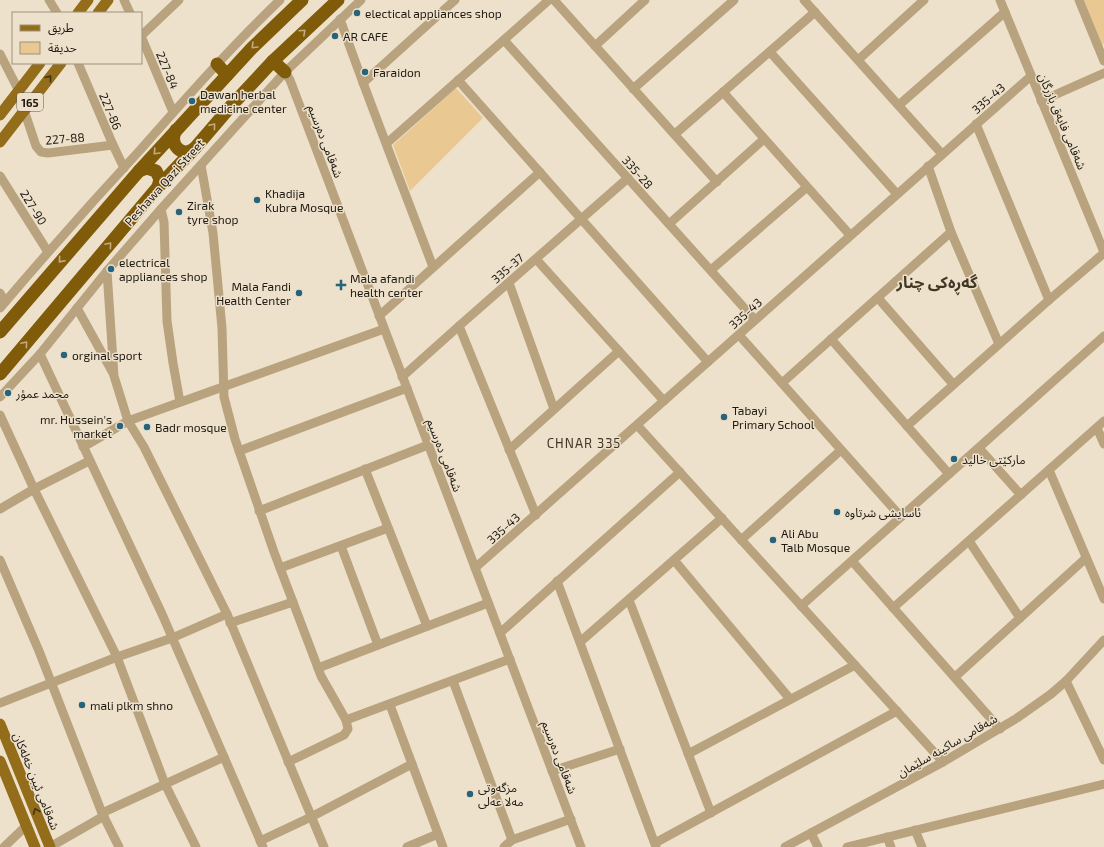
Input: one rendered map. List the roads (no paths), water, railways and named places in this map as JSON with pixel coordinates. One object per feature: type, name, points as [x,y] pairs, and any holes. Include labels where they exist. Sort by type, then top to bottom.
[{"type":"highway","points":[[0,332],[176,130],[257,43],[302,0]]},
{"type":"highway","name":"Peshawa Qazi Street","points":[[0,374],[158,187],[195,148],[230,106],[273,61],[338,0]]},
{"type":"highway","points":[[273,61],[285,72]]},
{"type":"highway","points":[[217,64],[227,75]]},
{"type":"highway","points":[[176,130],[174,140],[178,148],[188,152],[195,148]]},
{"type":"highway","points":[[139,171],[147,168],[156,171],[160,179],[158,187]]},
{"type":"main road","points":[[79,12],[88,0]]},
{"type":"main road","points":[[99,12],[108,0]]},
{"type":"main road","name":"165","points":[[3,111],[39,64]]},
{"type":"main road","name":"165","points":[[0,142],[60,64]]},
{"type":"main road","points":[[3,111],[21,114]]},
{"type":"main road","name":"شەقامی ئیبن خەلەکان","points":[[0,724],[50,847]]},
{"type":"main road","points":[[1,765],[35,847]]},
{"type":"street","points":[[49,0],[56,12]]},
{"type":"street","points":[[124,0],[130,12]]},
{"type":"street","points":[[142,35],[179,0]]},
{"type":"street","points":[[3,305],[48,252],[173,112],[256,22],[280,0]]},
{"type":"street","points":[[0,397],[40,354],[107,271],[161,209],[285,72],[340,18],[361,0]]},
{"type":"street","points":[[363,83],[455,0]]},
{"type":"street","points":[[387,143],[549,0]]},
{"type":"street","points":[[554,0],[717,182]]},
{"type":"street","points":[[595,46],[646,0]]},
{"type":"street","points":[[633,88],[734,0]]},
{"type":"street","points":[[804,0],[942,154]]},
{"type":"street","points":[[858,60],[924,0]]},
{"type":"street","name":"شەقامی فایەق بازرگان","points":[[1000,0],[1104,252]]},
{"type":"street","points":[[1078,0],[1103,57]]},
{"type":"street","points":[[675,134],[815,12]]},
{"type":"street","points":[[898,105],[1004,12]]},
{"type":"street","points":[[340,18],[433,267]]},
{"type":"street","name":"227-84","points":[[142,38],[173,112]]},
{"type":"street","name":"335-28","points":[[504,40],[755,320]]},
{"type":"street","points":[[770,52],[897,194]]},
{"type":"street","points":[[0,54],[19,91]]},
{"type":"street","name":"227-86","points":[[78,64],[124,168]]},
{"type":"street","name":"شەقامی دەرسیم","points":[[285,72],[290,80],[582,847]]},
{"type":"street","points":[[1042,101],[1104,74]]},
{"type":"street","name":"335-43","points":[[475,568],[1031,76]]},
{"type":"street","points":[[458,80],[708,362]]},
{"type":"street","points":[[723,92],[850,235]]},
{"type":"street","name":"227-88","points":[[21,114],[36,146],[41,152],[48,153],[113,145]]},
{"type":"street","points":[[976,124],[1048,300]]},
{"type":"street","points":[[670,224],[764,139]]},
{"type":"street","points":[[201,165],[213,233],[222,328],[224,397],[239,451],[280,568],[321,676],[346,720],[348,729],[344,735],[288,762]]},
{"type":"street","points":[[928,166],[951,232],[999,344]]},
{"type":"street","points":[[379,316],[540,172]]},
{"type":"street","name":"227-90","points":[[0,176],[48,252]]},
{"type":"street","name":"335-37","points":[[402,377],[628,178]]},
{"type":"street","points":[[711,270],[807,187]]},
{"type":"street","points":[[161,209],[164,222],[167,321],[180,402]]},
{"type":"street","points":[[782,383],[951,232]]},
{"type":"street","points":[[907,426],[1104,252]]},
{"type":"street","points":[[536,260],[664,401]]},
{"type":"street","points":[[107,271],[114,376]]},
{"type":"street","points":[[509,283],[554,409]]},
{"type":"street","points":[[0,293],[3,305]]},
{"type":"street","points":[[878,298],[953,384]]},
{"type":"street","points":[[77,308],[114,376],[128,421],[144,446],[227,614],[324,847]]},
{"type":"street","points":[[459,326],[536,515]]},
{"type":"street","points":[[83,446],[128,421],[384,329]]},
{"type":"street","points":[[739,335],[901,518]]},
{"type":"street","points":[[801,606],[1104,336]]},
{"type":"street","points":[[831,340],[949,474]]},
{"type":"street","points":[[509,450],[619,351]]},
{"type":"street","points":[[40,354],[172,638],[262,844],[412,764]]},
{"type":"street","points":[[239,451],[407,388]]},
{"type":"street","points":[[0,415],[34,489],[117,657],[165,784],[196,847]]},
{"type":"street","points":[[893,608],[1104,421]]},
{"type":"street","points":[[637,425],[943,762]]},
{"type":"street","points":[[1097,428],[1104,444]]},
{"type":"street","points":[[260,511],[428,445]]},
{"type":"street","points":[[979,448],[1021,495]]},
{"type":"street","points":[[741,540],[841,450]]},
{"type":"street","points":[[0,509],[34,489],[89,461]]},
{"type":"street","points":[[365,469],[427,626]]},
{"type":"street","points":[[1049,470],[1104,599]]},
{"type":"street","points":[[500,633],[680,472]]},
{"type":"street","points":[[580,642],[722,518]]},
{"type":"street","points":[[280,568],[388,528]]},
{"type":"street","points":[[969,541],[1020,618]]},
{"type":"street","points":[[341,546],[378,645]]},
{"type":"street","points":[[954,677],[1086,558]]},
{"type":"street","points":[[0,560],[52,683],[103,814],[119,847]]},
{"type":"street","points":[[674,560],[790,699]]},
{"type":"street","points":[[852,561],[1000,729]]},
{"type":"street","points":[[557,581],[656,845],[711,813],[897,711]]},
{"type":"street","points":[[629,600],[711,813]]},
{"type":"street","points":[[230,623],[293,602]]},
{"type":"street","points":[[318,668],[488,603]]},
{"type":"street","points":[[0,703],[117,657],[172,638],[227,614]]},
{"type":"street","name":"شەقامی ساکینە سلێمان","points":[[785,847],[943,762],[1000,729],[1034,707],[1066,681],[1104,640]]},
{"type":"street","points":[[346,720],[510,659]]},
{"type":"street","points":[[688,754],[855,665]]},
{"type":"street","points":[[453,681],[512,840]]},
{"type":"street","points":[[1066,681],[1104,760]]},
{"type":"street","points":[[390,704],[443,847]]},
{"type":"street","points":[[552,771],[620,749]]},
{"type":"street","points":[[50,847],[103,814],[224,757]]},
{"type":"street","points":[[847,847],[1104,784]]},
{"type":"street","points":[[504,847],[512,840],[571,820]]},
{"type":"street","points":[[4,847],[26,825]]},
{"type":"street","points":[[915,830],[922,847]]},
{"type":"street","points":[[811,833],[818,847]]},
{"type":"street","points":[[407,847],[438,834]]},
{"type":"street","points":[[887,837],[891,847]]},
{"type":"place","name":"electical appliances shop","points":[[357,13]]},
{"type":"place","name":"AR CAFE","points":[[335,36]]},
{"type":"place","name":"Faraidon","points":[[365,72]]},
{"type":"place","name":"Dawan herbal medicine center","points":[[192,101]]},
{"type":"place","name":"Khadija Kubra Mosque","points":[[257,200]]},
{"type":"place","name":"Zirak tyre shop","points":[[179,212]]},
{"type":"place","name":"electrical appliances shop","points":[[111,269]]},
{"type":"place","name":"Mala afandi health center","points":[[341,285]]},
{"type":"place","name":"Mala Fandi Health Center","points":[[299,293]]},
{"type":"place","name":"orginal sport","points":[[64,355]]},
{"type":"place","name":"محمد عمؤر","points":[[8,393]]},
{"type":"place","name":"Tabayi Primary School","points":[[724,417]]},
{"type":"place","name":"mr. Hussein's market","points":[[120,426]]},
{"type":"place","name":"Badr mosque","points":[[147,427]]},
{"type":"place","name":"مارکێتی خالید","points":[[954,459]]},
{"type":"place","name":"ئاسایشی شرتاوە","points":[[837,512]]},
{"type":"place","name":"Ali Abu Talb Mosque","points":[[773,540]]},
{"type":"place","name":"mali plkm shno","points":[[82,705]]},
{"type":"place","name":"مزگەوتی مەلا عەلی","points":[[470,794]]},
{"type":"district","name":"گەڕەکی چنار","points":[[937,281]]},
{"type":"district","name":"CHNAR 335","points":[[584,443]]}]
